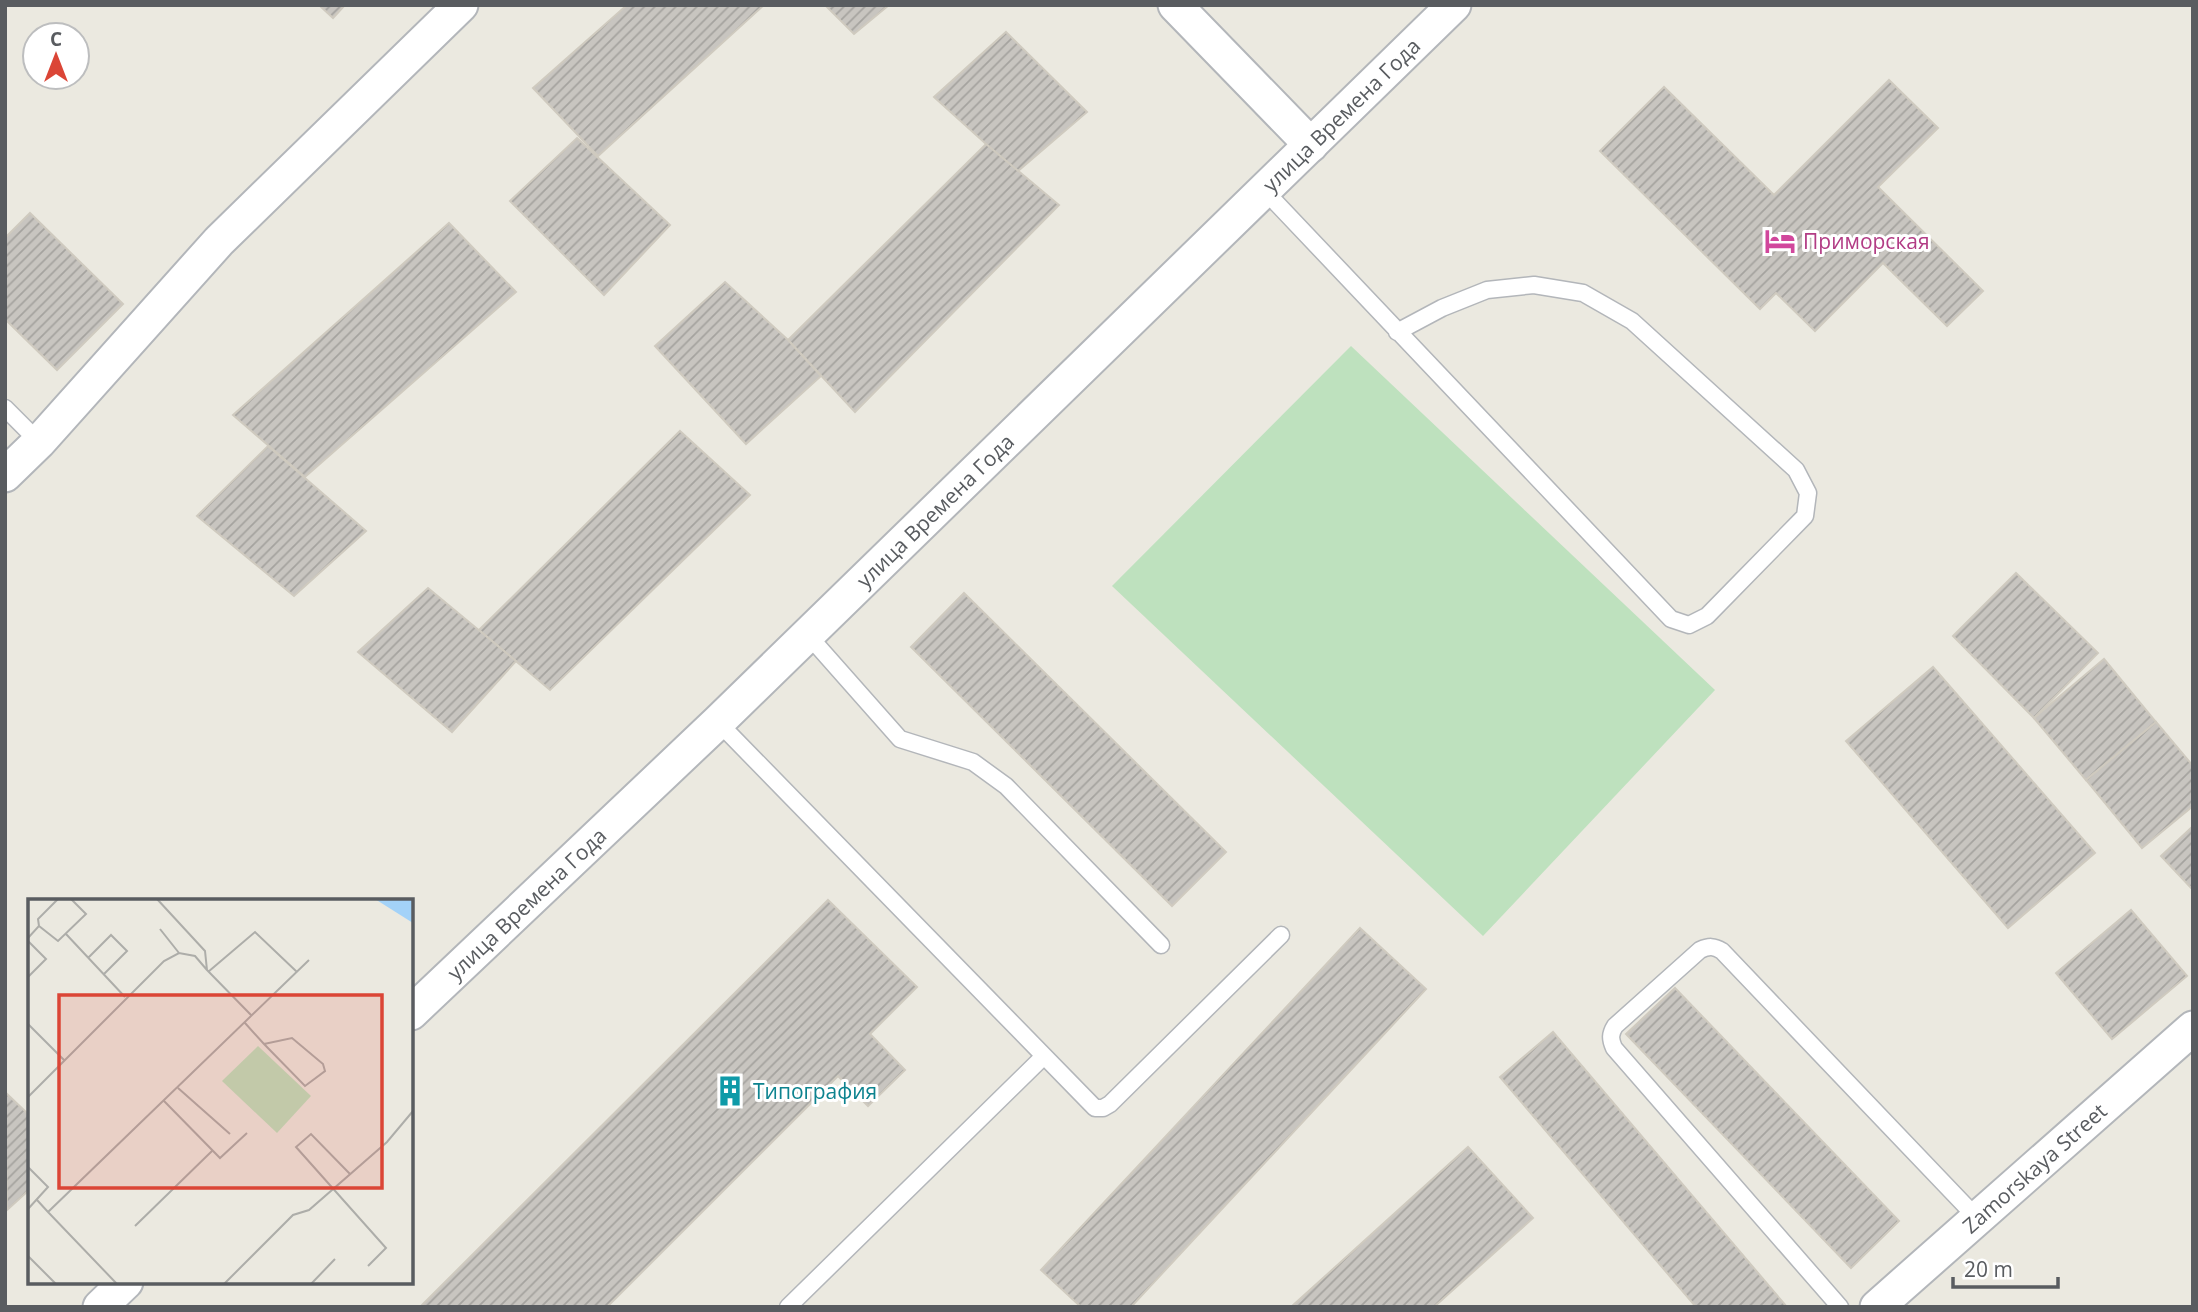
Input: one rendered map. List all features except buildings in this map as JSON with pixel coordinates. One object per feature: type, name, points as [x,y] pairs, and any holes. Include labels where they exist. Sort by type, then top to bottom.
[{"type":"street","points":[[1175,5],[1311,145]]},
{"type":"street","name":"улица Времена Года","points":[[413,1011],[719,722],[1454,5]]},
{"type":"street","points":[[5,475],[39,442],[219,241],[454,8]]},
{"type":"street","name":"Zamorskaya Street","points":[[1877,1307],[2193,1028]]},
{"type":"street","points":[[100,1307],[124,1284]]},
{"type":"lane","points":[[1265,191],[1397,332],[1671,619],[1689,625],[1707,616],[1805,516],[1808,493],[1796,470],[1632,321],[1583,293],[1534,285],[1488,290],[1397,332]]},
{"type":"lane","points":[[5,408],[39,442]]},
{"type":"lane","points":[[808,635],[900,739],[973,762],[1006,786],[1161,945]]},
{"type":"lane","points":[[719,722],[1095,1108],[1110,1104],[1281,935]]},
{"type":"lane","points":[[1840,1307],[1614,1048],[1610,1040],[1615,1026],[1700,950],[1707,946],[1722,951],[1977,1219]]},
{"type":"lane","points":[[788,1307],[1043,1057]]},
{"type":"green space","points":[[1351,346],[1715,690],[1483,936],[1112,586]]},
{"type":"place","name":"Приморская","points":[[1780,241]]},
{"type":"place","name":"Типография","points":[[730,1091]]}]
